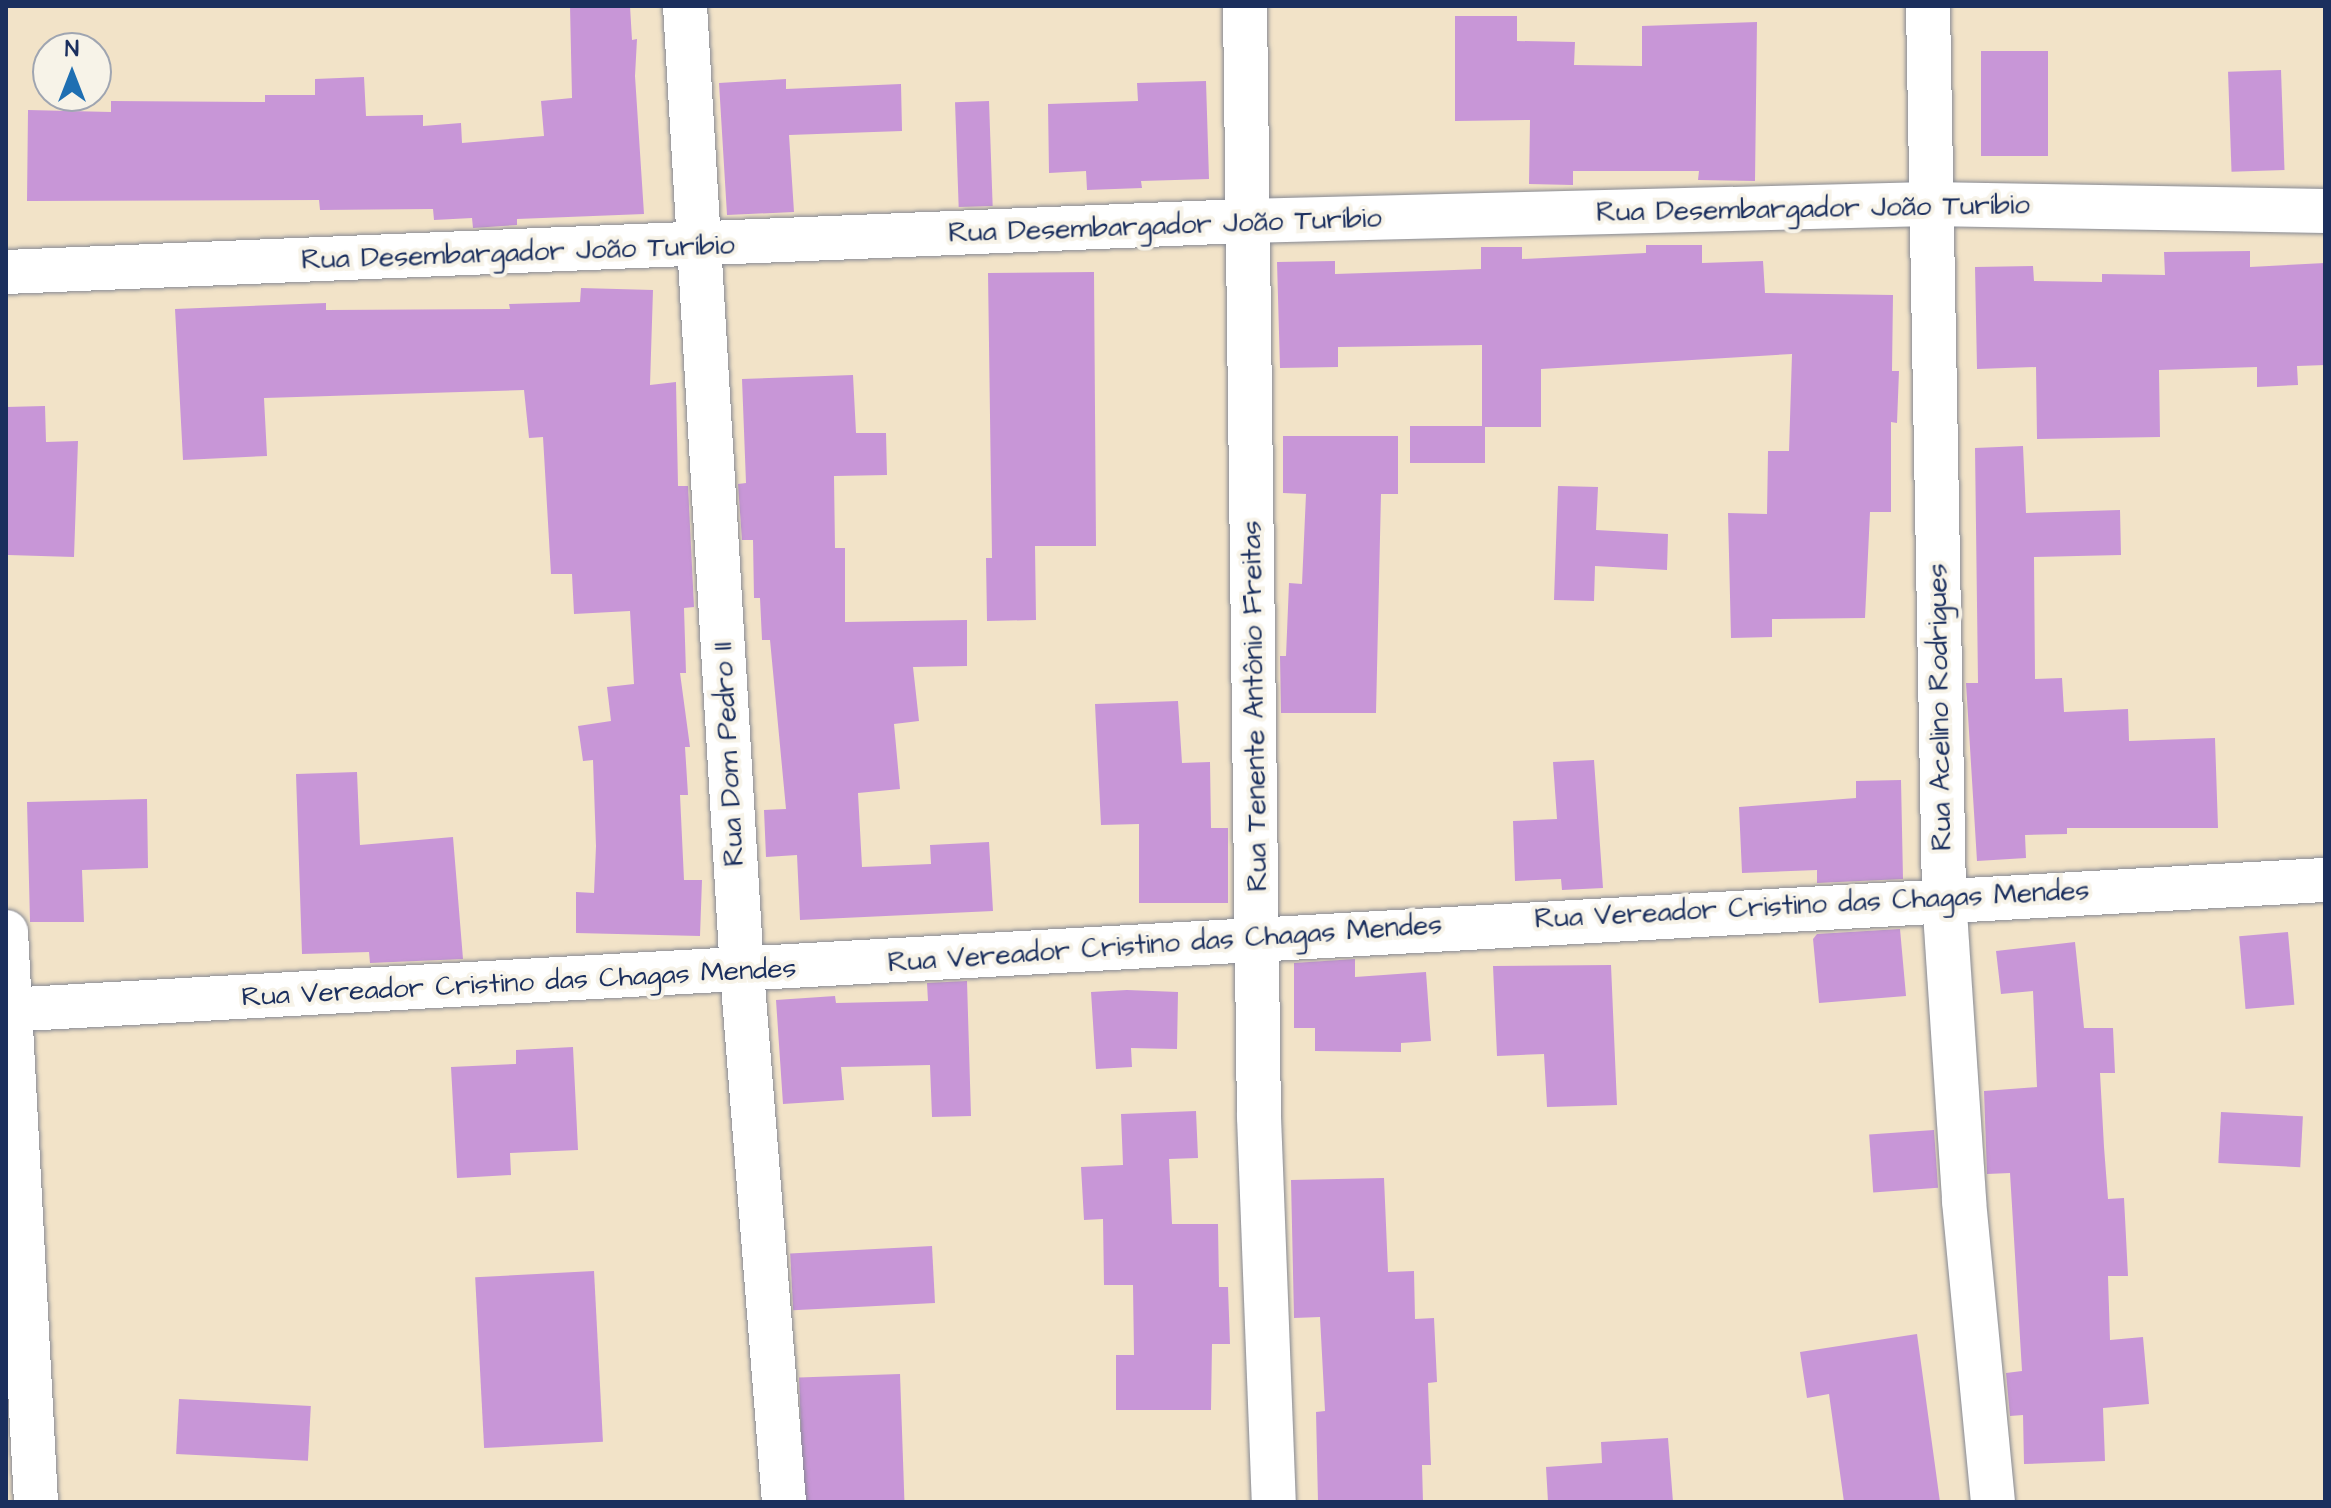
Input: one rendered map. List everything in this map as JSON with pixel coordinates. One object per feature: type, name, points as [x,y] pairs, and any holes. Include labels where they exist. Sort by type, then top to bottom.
[{"type":"street","name":"Rua Dom Pedro II","points":[[685,6],[742,972],[784,1502]]},
{"type":"street","name":"Rua Tenente Antônio Freitas","points":[[1245,6],[1245,221],[1259,936],[1259,1117],[1274,1502]]},
{"type":"street","name":"Rua Acelino Rodrigues","points":[[1928,6],[1929,204],[1944,897],[1964,1201],[1993,1502]]},
{"type":"street","name":"Rua Desembargador João Turíbio","points":[[6,272],[699,246],[1245,221],[1929,204],[2325,211]]},
{"type":"street","name":"Rua Vereador Cristino das Chagas Mendes","points":[[9,1010],[742,972],[1259,936],[1944,897],[2325,880]]},
{"type":"street","points":[[6,932],[36,1502]]},
{"type":"building","points":[[570,6],[630,6],[632,40],[637,39],[635,76],[644,214],[517,219],[517,225],[473,228],[472,218],[434,220],[433,209],[320,210],[319,200],[27,201],[28,110],[112,112],[112,101],[265,102],[265,95],[315,95],[315,79],[364,77],[366,116],[423,115],[423,126],[461,123],[462,143],[544,136],[541,101],[572,98]]},
{"type":"building","points":[[1455,16],[1517,16],[1517,41],[1575,42],[1574,65],[1642,66],[1642,26],[1757,22],[1755,181],[1698,180],[1699,171],[1573,171],[1573,185],[1529,184],[1530,120],[1455,121]]},
{"type":"building","points":[[1981,51],[2048,51],[2048,156],[1981,156]]},
{"type":"building","points":[[2281,70],[2284,170],[2232,172],[2228,72]]},
{"type":"building","points":[[786,79],[786,89],[901,84],[902,131],[789,135],[794,212],[727,215],[719,83]]},
{"type":"building","points":[[1206,81],[1209,179],[1141,181],[1142,188],[1087,190],[1086,171],[1049,173],[1048,104],[1138,101],[1137,83]]},
{"type":"building","points":[[989,101],[993,206],[959,207],[955,102]]},
{"type":"building","points":[[1646,245],[1702,245],[1702,263],[1763,261],[1765,293],[1893,295],[1892,371],[1899,371],[1897,423],[1891,422],[1891,512],[1870,512],[1865,618],[1772,619],[1772,637],[1731,638],[1728,513],[1767,514],[1768,451],[1789,451],[1792,354],[1541,369],[1541,427],[1485,427],[1485,463],[1410,463],[1410,426],[1482,426],[1482,345],[1338,347],[1338,367],[1280,368],[1277,262],[1335,261],[1335,274],[1481,269],[1481,247],[1522,247],[1522,259],[1646,253]]},
{"type":"building","points":[[2250,251],[2250,267],[2325,263],[2325,365],[2297,366],[2298,385],[2257,387],[2257,367],[2159,370],[2160,437],[2037,439],[2036,367],[1977,369],[1975,267],[2033,266],[2034,281],[2102,282],[2102,274],[2165,275],[2164,252]]},
{"type":"building","points":[[1094,272],[1096,546],[1035,546],[1036,620],[987,621],[986,558],[992,558],[988,273]]},
{"type":"building","points":[[581,288],[653,290],[650,385],[676,382],[678,486],[688,486],[694,607],[684,608],[686,673],[680,673],[690,747],[685,747],[688,795],[680,795],[684,880],[702,880],[700,936],[576,933],[576,892],[594,893],[596,846],[593,760],[583,761],[578,726],[611,721],[607,687],[634,684],[630,611],[574,614],[572,574],[551,574],[543,437],[529,438],[524,390],[264,398],[267,456],[183,460],[175,309],[326,303],[326,310],[510,309],[509,304],[580,302]]},
{"type":"building","points":[[853,375],[856,433],[886,433],[887,475],[834,476],[835,548],[845,548],[845,622],[967,620],[967,666],[913,667],[919,721],[894,724],[900,789],[858,793],[862,867],[931,864],[930,845],[989,842],[993,911],[800,920],[797,855],[766,857],[764,810],[786,809],[770,640],[762,640],[760,598],[754,598],[753,540],[742,540],[738,484],[746,483],[742,379]]},
{"type":"building","points":[[45,406],[46,442],[78,441],[74,557],[8,555],[6,407]]},
{"type":"building","points":[[1283,436],[1398,436],[1398,494],[1381,494],[1376,713],[1281,713],[1280,656],[1286,656],[1289,583],[1302,584],[1306,494],[1283,493]]},
{"type":"building","points":[[2023,446],[2026,513],[2120,510],[2121,555],[2034,557],[2035,679],[2062,678],[2064,712],[2128,709],[2129,741],[2215,738],[2218,828],[2067,828],[2067,834],[2025,835],[2026,858],[1977,861],[1966,683],[1978,683],[1975,448]]},
{"type":"building","points":[[1558,486],[1598,487],[1596,530],[1668,534],[1667,570],[1595,566],[1594,601],[1554,600]]},
{"type":"building","points":[[1178,701],[1182,763],[1210,762],[1211,828],[1228,828],[1228,903],[1139,903],[1139,824],[1101,825],[1095,704]]},
{"type":"building","points":[[1594,760],[1603,888],[1562,890],[1561,879],[1515,881],[1513,821],[1557,819],[1553,762]]},
{"type":"building","points":[[357,772],[360,845],[453,837],[463,959],[370,963],[369,952],[302,954],[296,774]]},
{"type":"building","points":[[1901,780],[1903,879],[1817,883],[1817,870],[1742,873],[1739,807],[1856,798],[1856,781]]},
{"type":"building","points":[[147,799],[148,868],[82,870],[84,922],[30,922],[27,802]]},
{"type":"building","points":[[1900,929],[1906,996],[1819,1003],[1813,939],[1817,934]]},
{"type":"building","points":[[2288,932],[2294,1005],[2246,1009],[2239,936]]},
{"type":"building","points":[[2075,942],[2084,1028],[2113,1028],[2115,1073],[2100,1073],[2104,1147],[2108,1199],[2124,1198],[2128,1276],[2108,1276],[2110,1340],[2143,1337],[2149,1404],[2103,1408],[2105,1461],[2024,1464],[2023,1415],[2010,1416],[2006,1373],[2022,1371],[2010,1173],[1987,1174],[1984,1091],[2037,1087],[2033,991],[2001,994],[1996,951]]},
{"type":"building","points":[[1355,959],[1355,977],[1426,972],[1431,1041],[1401,1043],[1401,1052],[1315,1051],[1315,1028],[1294,1028],[1294,963]]},
{"type":"building","points":[[1611,965],[1617,1105],[1547,1107],[1544,1054],[1497,1056],[1493,966]]},
{"type":"building","points":[[967,981],[971,1116],[932,1117],[930,1065],[841,1067],[844,1100],[783,1104],[776,1000],[835,996],[836,1003],[928,1001],[927,983]]},
{"type":"building","points":[[1091,992],[1178,992],[1177,1049],[1131,1048],[1132,1067],[1096,1069]]},
{"type":"building","points":[[573,1047],[578,1150],[510,1153],[511,1175],[457,1178],[451,1067],[516,1064],[516,1050]]},
{"type":"building","points":[[1196,1111],[1198,1158],[1169,1159],[1172,1224],[1218,1224],[1219,1287],[1228,1287],[1230,1344],[1212,1344],[1211,1410],[1116,1410],[1116,1355],[1134,1355],[1133,1285],[1104,1285],[1103,1219],[1084,1220],[1081,1167],[1123,1165],[1121,1114]]},
{"type":"building","points":[[2221,1112],[2303,1116],[2300,1167],[2218,1163]]},
{"type":"building","points":[[1934,1130],[1938,1188],[1873,1192],[1869,1135]]},
{"type":"building","points":[[1384,1178],[1388,1272],[1414,1271],[1415,1319],[1434,1318],[1437,1382],[1428,1383],[1431,1465],[1422,1465],[1423,1502],[1318,1502],[1316,1412],[1325,1411],[1320,1317],[1294,1318],[1291,1180]]},
{"type":"building","points":[[932,1246],[935,1303],[793,1310],[790,1253]]},
{"type":"building","points":[[594,1271],[603,1442],[484,1448],[475,1277]]},
{"type":"building","points":[[1917,1334],[1940,1502],[1844,1502],[1829,1394],[1807,1398],[1800,1352]]},
{"type":"building","points":[[900,1374],[904,1502],[803,1502],[799,1378]]},
{"type":"building","points":[[179,1399],[311,1406],[308,1461],[176,1454]]},
{"type":"building","points":[[1668,1438],[1673,1502],[1548,1502],[1546,1467],[1602,1463],[1601,1442]]}]
